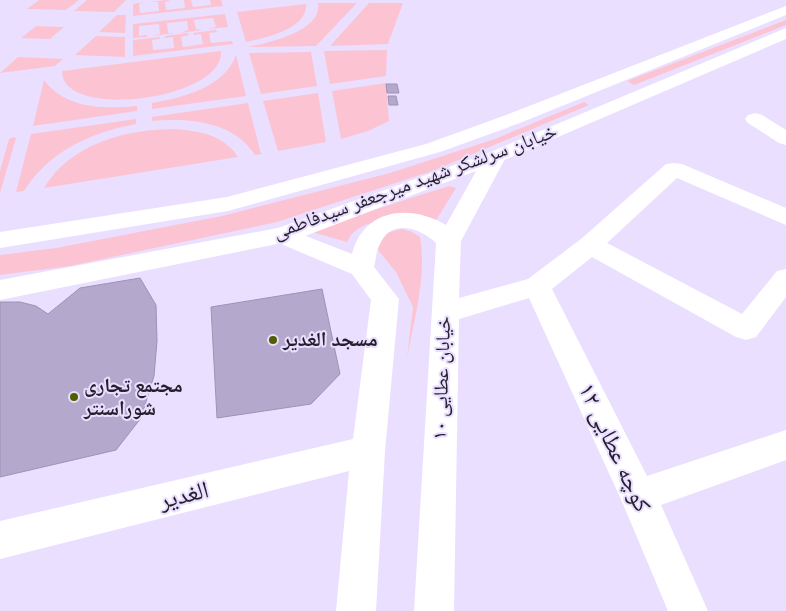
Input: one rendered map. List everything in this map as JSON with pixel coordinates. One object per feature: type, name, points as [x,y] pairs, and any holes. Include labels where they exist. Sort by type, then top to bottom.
[{"type":"street","name":"خیابان سرلشکر شهید میرجعفر سیدفاطمی","points":[[0,240],[228,204],[433,148],[513,119],[786,10]]},
{"type":"street","name":"خیابان سرلشکر شهید میرجعفر سیدفاطمی","points":[[0,290],[283,235],[495,157],[786,33]]},
{"type":"street","points":[[754,119],[786,139]]},
{"type":"street","name":"خیابان عطایی ۱۰","points":[[434,611],[449,241],[495,157]]},
{"type":"street","points":[[445,313],[537,286],[590,245],[674,169],[786,217]]},
{"type":"street","points":[[361,268],[370,238],[381,228],[390,224],[407,219],[423,222],[440,231],[449,241]]},
{"type":"street","points":[[283,235],[361,268],[386,299],[368,451],[356,611]]},
{"type":"street","points":[[590,245],[746,329],[786,278]]},
{"type":"street","name":"کوچه عطایی ۱۲","points":[[537,286],[638,496],[688,611]]},
{"type":"street","points":[[638,496],[786,445]]},
{"type":"street","name":"الغدیر","points":[[0,540],[368,451]]},
{"type":"shaded area","points":[[39,0],[79,0],[66,10],[27,9]]},
{"type":"shaded area","points":[[87,0],[126,0],[114,12],[74,11]]},
{"type":"shaded area","points":[[184,0],[191,0],[193,7],[211,5],[210,0],[221,0],[223,6],[133,16],[133,4],[146,2],[139,4],[140,13],[159,11],[158,2],[151,2],[172,1],[165,2],[166,10],[185,8]]},
{"type":"shaded area","points":[[318,3],[357,3],[316,46],[248,47],[280,39],[303,28],[312,21],[317,13]]},
{"type":"shaded area","points":[[369,3],[403,3],[388,44],[330,46]]},
{"type":"shaded area","points":[[306,4],[305,13],[293,26],[273,35],[246,42],[237,12]]},
{"type":"shaded area","points":[[225,14],[228,27],[208,29],[216,27],[213,18],[194,20],[196,29],[203,30],[180,33],[188,30],[187,21],[167,23],[168,33],[175,33],[152,36],[160,34],[159,24],[139,26],[139,36],[147,35],[147,37],[133,38],[133,24]]},
{"type":"shaded area","points":[[117,15],[126,15],[125,33],[99,32]]},
{"type":"shaded area","points":[[786,20],[786,25],[634,85],[627,81]]},
{"type":"shaded area","points":[[36,26],[64,27],[50,39],[21,38]]},
{"type":"shaded area","points":[[216,30],[217,32],[209,33],[211,43],[232,41],[233,44],[133,56],[133,40],[160,37],[160,39],[152,40],[153,50],[174,48],[173,37],[165,38],[165,36],[188,33],[189,35],[181,37],[183,47],[203,44],[201,34],[194,35],[193,33]]},
{"type":"shaded area","points":[[96,36],[125,37],[125,57],[75,55]]},
{"type":"shaded area","points":[[387,50],[386,76],[330,84],[324,51]]},
{"type":"shaded area","points":[[221,51],[215,68],[198,82],[172,92],[143,98],[113,100],[87,96],[69,87],[62,71]]},
{"type":"shaded area","points":[[311,52],[317,86],[261,94],[249,53]]},
{"type":"shaded area","points":[[236,55],[246,96],[152,109],[152,103],[189,94],[212,83],[230,66]]},
{"type":"shaded area","points":[[18,57],[63,59],[55,66],[0,73]]},
{"type":"shaded area","points":[[44,80],[53,90],[74,102],[98,107],[137,106],[137,111],[33,126]]},
{"type":"shaded area","points":[[386,83],[389,121],[368,131],[341,139],[332,91]]},
{"type":"shaded area","points":[[318,93],[326,142],[278,151],[263,101]]},
{"type":"shaded area","points":[[584,102],[589,105],[435,170],[277,222],[70,266],[0,275],[0,255],[56,248],[222,216],[390,173],[495,139]]},
{"type":"shaded area","points":[[248,103],[261,154],[255,155],[235,135],[209,124],[181,120],[152,121],[152,117]]},
{"type":"shaded area","points":[[136,119],[136,124],[103,132],[73,145],[46,165],[24,191],[16,192],[31,134]]},
{"type":"shaded area","points":[[175,129],[202,133],[219,139],[238,157],[44,188],[55,173],[69,160],[102,142],[138,132]]},
{"type":"shaded area","points":[[16,138],[0,193],[0,171],[9,139]]},
{"type":"shaded area","points":[[449,186],[456,188],[435,222],[393,220],[371,223],[354,232],[347,242],[315,233],[320,227]]},
{"type":"shaded area","points":[[402,229],[420,237],[422,252],[419,298],[407,358],[413,307],[396,272],[378,250],[375,242],[385,233]]},
{"type":"building","points":[[386,84],[397,84],[399,93],[387,93]]},
{"type":"building","points":[[388,96],[396,96],[398,105],[389,105]]},
{"type":"building","name":"مجتمع تجاری شوراسنتر","points":[[140,278],[156,305],[157,341],[154,376],[141,418],[116,450],[0,477],[0,302],[20,302],[36,306],[48,314],[80,288]]},
{"type":"building","name":"مسجد الغدیر","points":[[322,289],[340,374],[311,404],[217,418],[211,307]]},
{"type":"place","name":"مسجد الغدیر","points":[[273,340]]},
{"type":"place","name":"مجتمع تجاری شوراسنتر","points":[[74,397]]}]
